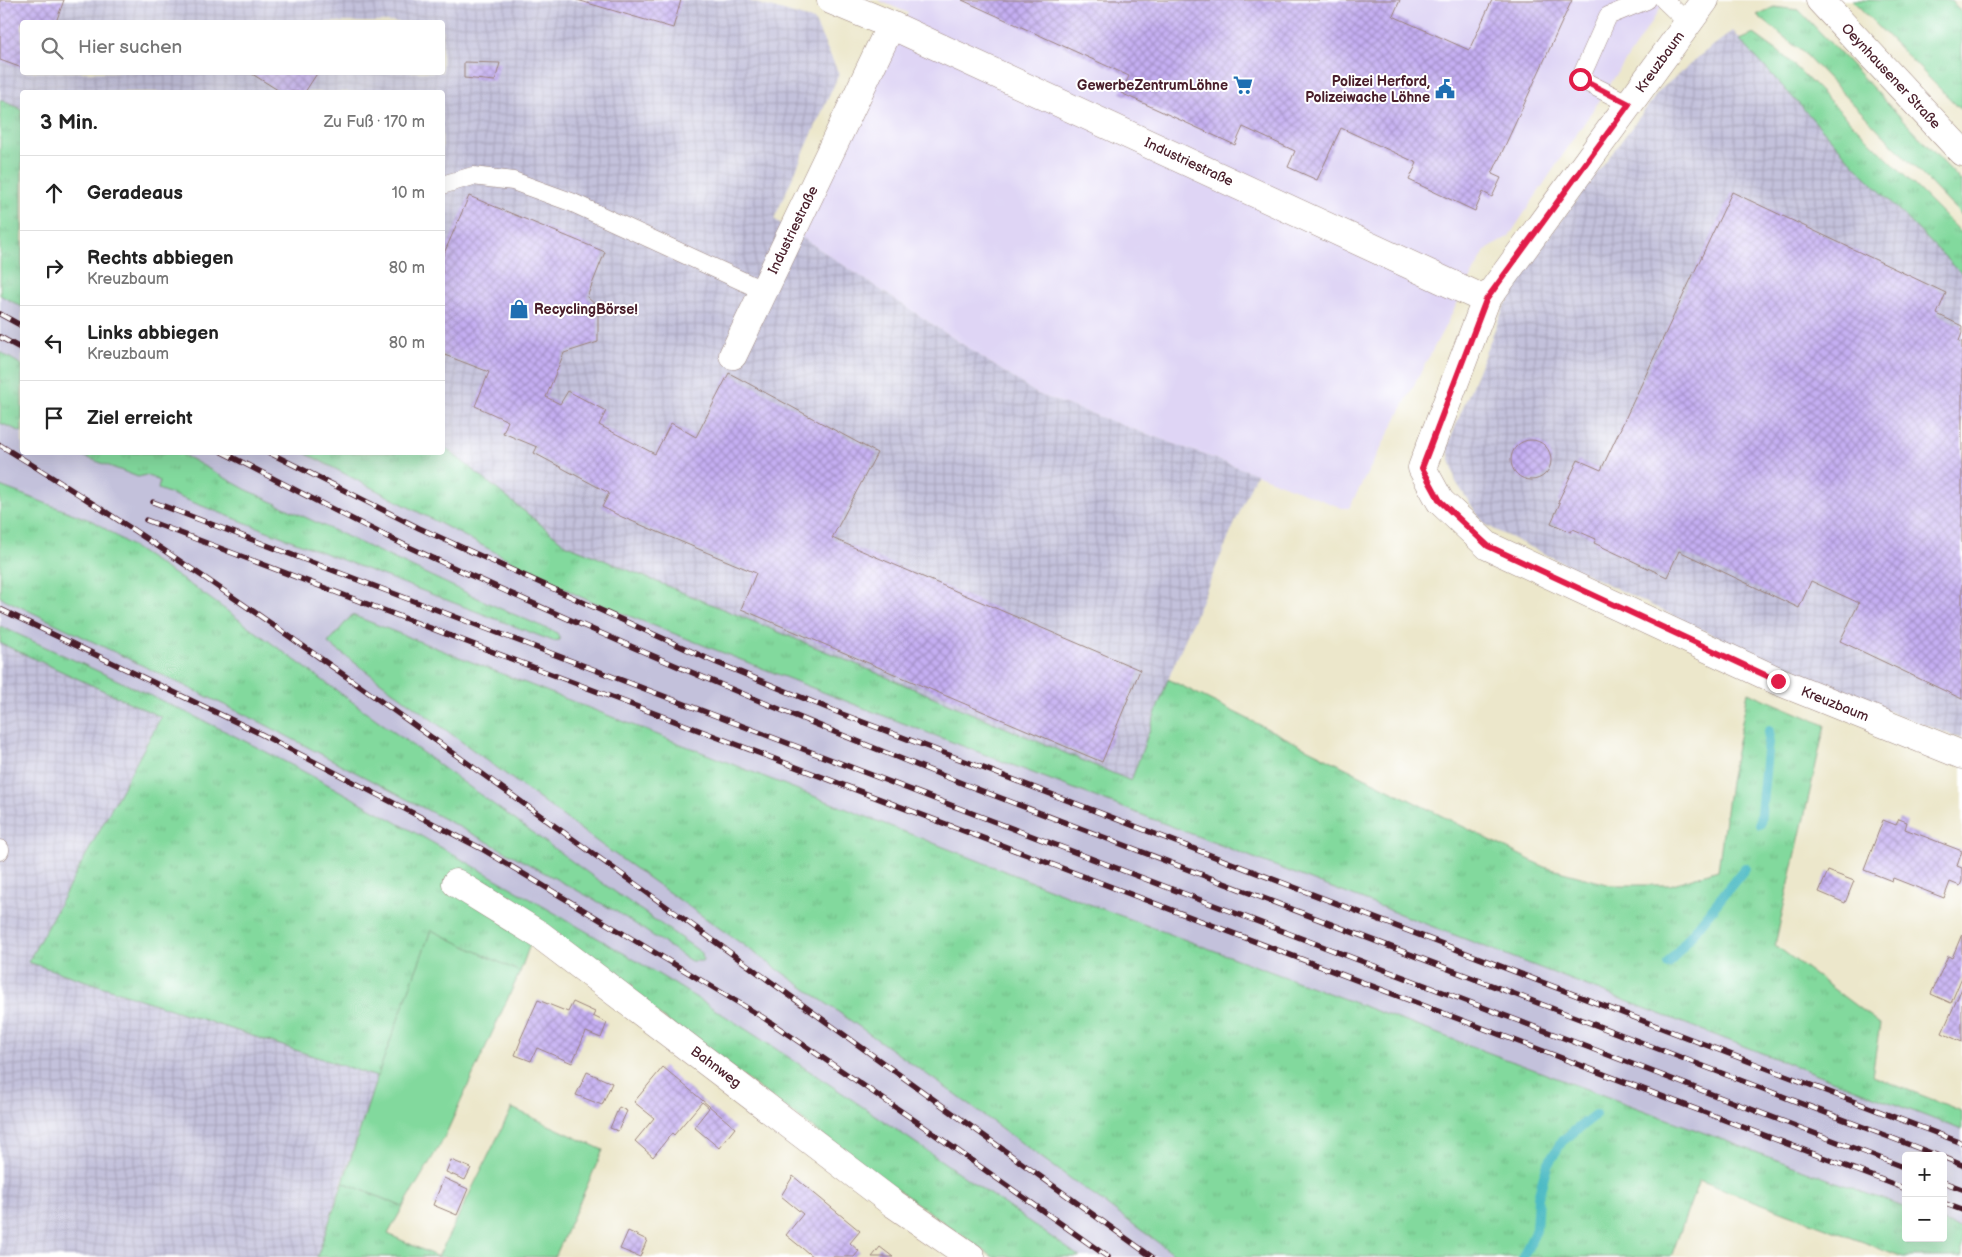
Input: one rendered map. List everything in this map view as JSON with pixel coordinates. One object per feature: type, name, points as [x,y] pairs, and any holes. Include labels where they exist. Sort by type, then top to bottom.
[{"type":"street","name":"Industriestraße","points":[[831,0],[891,25],[1486,300]]},
{"type":"street","name":"Kreuzbaum","points":[[1704,0],[1486,300],[1422,468],[1440,501],[1488,546],[1778,681],[1962,755]]},
{"type":"street","name":"Oeynhausener Straße","points":[[1820,0],[1962,152]]},
{"type":"street","name":"Industriestraße","points":[[733,355],[891,25]]},
{"type":"street","name":"Bahnweg","points":[[456,884],[540,935],[894,1204],[971,1257]]},
{"type":"lane","points":[[1629,104],[1580,79],[1608,16],[1647,0]]},
{"type":"lane","points":[[1664,0],[1688,23]]},
{"type":"lane","points":[[445,185],[473,176],[513,181],[571,202],[764,291]]},
{"type":"shaded area","points":[[0,0],[746,0],[814,20],[839,74],[774,219],[1037,394],[1256,474],[1168,679],[1131,781],[832,654],[565,544],[445,448],[445,90],[20,90],[20,109],[0,100]]},
{"type":"shaded area","points":[[878,0],[1666,0],[1509,236],[1485,251],[1349,508],[1342,508],[1256,474],[1037,394],[801,237],[908,13]]},
{"type":"shaded area","points":[[1733,31],[1865,176],[1962,274],[1962,739],[1811,682],[1497,531],[1483,523],[1456,482],[1447,447],[1504,307],[1549,236],[1660,90],[1702,54]]},
{"type":"shaded area","points":[[0,295],[20,306],[20,455],[309,455],[581,597],[861,707],[1962,1130],[1962,1228],[1947,1223],[1947,1152],[1902,1152],[1902,1207],[1081,901],[352,615],[328,643],[603,846],[949,1090],[1178,1257],[1080,1257],[908,1139],[615,949],[414,833],[132,687],[0,626]]},
{"type":"shaded area","points":[[0,643],[161,717],[28,962],[377,1077],[317,1257],[0,1257]]},
{"type":"green space","points":[[1852,0],[1951,0],[1962,13],[1962,111]]},
{"type":"green space","points":[[1774,7],[1799,10],[1962,182],[1962,216],[1806,55],[1757,15]]},
{"type":"green space","points":[[1754,34],[1797,68],[1962,233],[1962,274],[1865,176],[1740,40]]},
{"type":"green space","points":[[0,100],[20,109],[20,306],[0,295]]},
{"type":"green space","points":[[0,352],[20,364],[20,431],[0,423]]},
{"type":"green space","points":[[445,448],[565,544],[832,654],[1131,781],[1168,679],[1544,867],[1611,885],[1670,885],[1718,870],[1730,782],[1748,692],[1825,725],[1775,945],[1880,1024],[1872,1076],[1962,1111],[1962,1130],[861,707],[581,597],[309,455],[445,455]]},
{"type":"green space","points":[[80,455],[184,455],[245,489],[499,608],[557,633],[560,640],[553,641],[158,489],[160,481],[146,475],[138,477]]},
{"type":"green space","points":[[0,486],[95,522],[201,592],[588,873],[702,953],[703,961],[691,961],[617,912],[264,724],[0,597]]},
{"type":"green space","points":[[352,615],[1081,901],[1902,1207],[1902,1242],[1947,1242],[1947,1223],[1962,1228],[1962,1257],[1903,1257],[1699,1180],[1671,1257],[1178,1257],[949,1090],[603,846],[328,643]]},
{"type":"green space","points":[[0,626],[259,748],[495,878],[673,983],[791,1059],[1080,1257],[993,1257],[881,1178],[537,925],[520,972],[431,931],[377,1077],[28,962],[161,717],[0,643]]},
{"type":"green space","points":[[431,930],[520,972],[444,1138],[403,1207],[343,1182],[377,1077]]},
{"type":"green space","points":[[512,1108],[603,1150],[555,1257],[438,1257]]},
{"type":"green space","points":[[343,1182],[403,1207],[388,1234],[438,1257],[317,1257]]},
{"type":"building","points":[[0,0],[64,0],[57,20],[20,20],[20,67],[0,60]]},
{"type":"building","points":[[577,0],[681,0],[673,28]]},
{"type":"building","points":[[962,0],[1400,0],[1393,16],[1469,50],[1492,0],[1572,0],[1492,174],[1501,178],[1492,197],[1483,192],[1475,211],[1409,180],[1417,163],[1341,128],[1317,180],[1288,167],[1295,151],[1243,127],[1235,145],[1121,93],[1129,76]]},
{"type":"building","points":[[464,62],[500,63],[495,81],[464,78]]},
{"type":"building","points":[[254,75],[316,75],[306,90],[278,90]]},
{"type":"building","points":[[1732,192],[1946,293],[1937,314],[1962,326],[1959,341],[1962,342],[1962,699],[1840,641],[1859,603],[1811,581],[1799,608],[1679,551],[1667,577],[1594,543],[1596,539],[1573,529],[1571,532],[1551,523],[1560,503],[1558,502],[1578,460],[1601,470]]},
{"type":"building","points":[[469,196],[605,252],[587,297],[598,307],[598,342],[564,353],[546,397],[560,404],[568,391],[606,411],[599,425],[655,454],[671,423],[696,437],[729,373],[877,453],[832,538],[1140,670],[1102,762],[741,609],[756,573],[602,507],[609,493],[534,453],[537,447],[503,433],[508,421],[475,406],[489,372],[445,355],[445,251]]},
{"type":"building","points":[[1535,440],[1542,443],[1548,449],[1551,460],[1550,468],[1542,477],[1535,480],[1527,480],[1520,477],[1512,468],[1511,456],[1514,449],[1523,441]]},
{"type":"building","points":[[1899,819],[1907,822],[1905,829],[1962,851],[1957,866],[1962,868],[1962,881],[1960,886],[1950,882],[1944,898],[1893,878],[1892,881],[1864,870],[1883,820],[1896,825]]},
{"type":"building","points":[[1828,871],[1854,881],[1845,903],[1819,892]]},
{"type":"building","points":[[1962,934],[1962,977],[1951,1003],[1931,994],[1948,956],[1952,958]]},
{"type":"building","points":[[1962,988],[1962,1042],[1942,1033]]},
{"type":"building","points":[[538,1000],[568,1012],[573,1002],[595,1012],[593,1016],[607,1023],[601,1038],[586,1032],[572,1063],[537,1048],[531,1061],[515,1055]]},
{"type":"building","points":[[663,1067],[735,1128],[719,1148],[694,1127],[709,1108],[702,1102],[674,1135],[672,1133],[653,1157],[635,1141],[654,1118],[634,1102]]},
{"type":"building","points":[[587,1072],[612,1083],[602,1105],[576,1095]]},
{"type":"building","points":[[619,1107],[627,1111],[618,1131],[610,1128]]},
{"type":"building","points":[[451,1160],[471,1168],[465,1180],[446,1172]]},
{"type":"building","points":[[793,1176],[860,1231],[850,1243],[859,1251],[854,1257],[813,1257],[786,1235],[803,1214],[781,1196]]},
{"type":"building","points":[[444,1178],[468,1189],[457,1215],[433,1205]]},
{"type":"building","points":[[628,1231],[647,1240],[640,1257],[620,1249]]},
{"type":"building","points":[[880,1247],[893,1257],[872,1257]]},
{"type":"waterway","points":[[1760,824],[1769,731]]},
{"type":"waterway","points":[[1668,964],[1745,868]]},
{"type":"waterway","points":[[1523,1257],[1536,1230],[1538,1197],[1547,1166],[1562,1141],[1595,1115]]},
{"type":"railway","points":[[0,314],[20,325]]},
{"type":"railway","points":[[0,337],[20,348]]},
{"type":"railway","points":[[0,445],[194,570],[321,658],[1152,1257]]},
{"type":"railway","points":[[228,455],[411,548],[617,640],[824,728],[964,784],[1929,1152]]},
{"type":"railway","points":[[274,455],[419,528],[715,662],[842,714],[1962,1143]]},
{"type":"railway","points":[[153,502],[1902,1166]]},
{"type":"railway","points":[[146,520],[1902,1187]]},
{"type":"railway","points":[[0,609],[257,732],[482,849],[764,1018],[920,1124],[1108,1257]]},
{"type":"railway","points":[[1947,1159],[1962,1165]]},
{"type":"railway","points":[[1947,1183],[1962,1189]]},
{"type":"railway","points":[[1947,1204],[1962,1210]]},
{"type":"place","name":"GewerbeZentrumLöhne","points":[[1243,85]]},
{"type":"place","name":"Polizei Herford, Polizeiwache Löhne","points":[[1445,89]]},
{"type":"place","name":"RecyclingBörse!","points":[[519,309]]},
{"type":"route","points":[[1580,79],[1629,104],[1486,300],[1422,468],[1440,501],[1488,546],[1778,681]]}]
